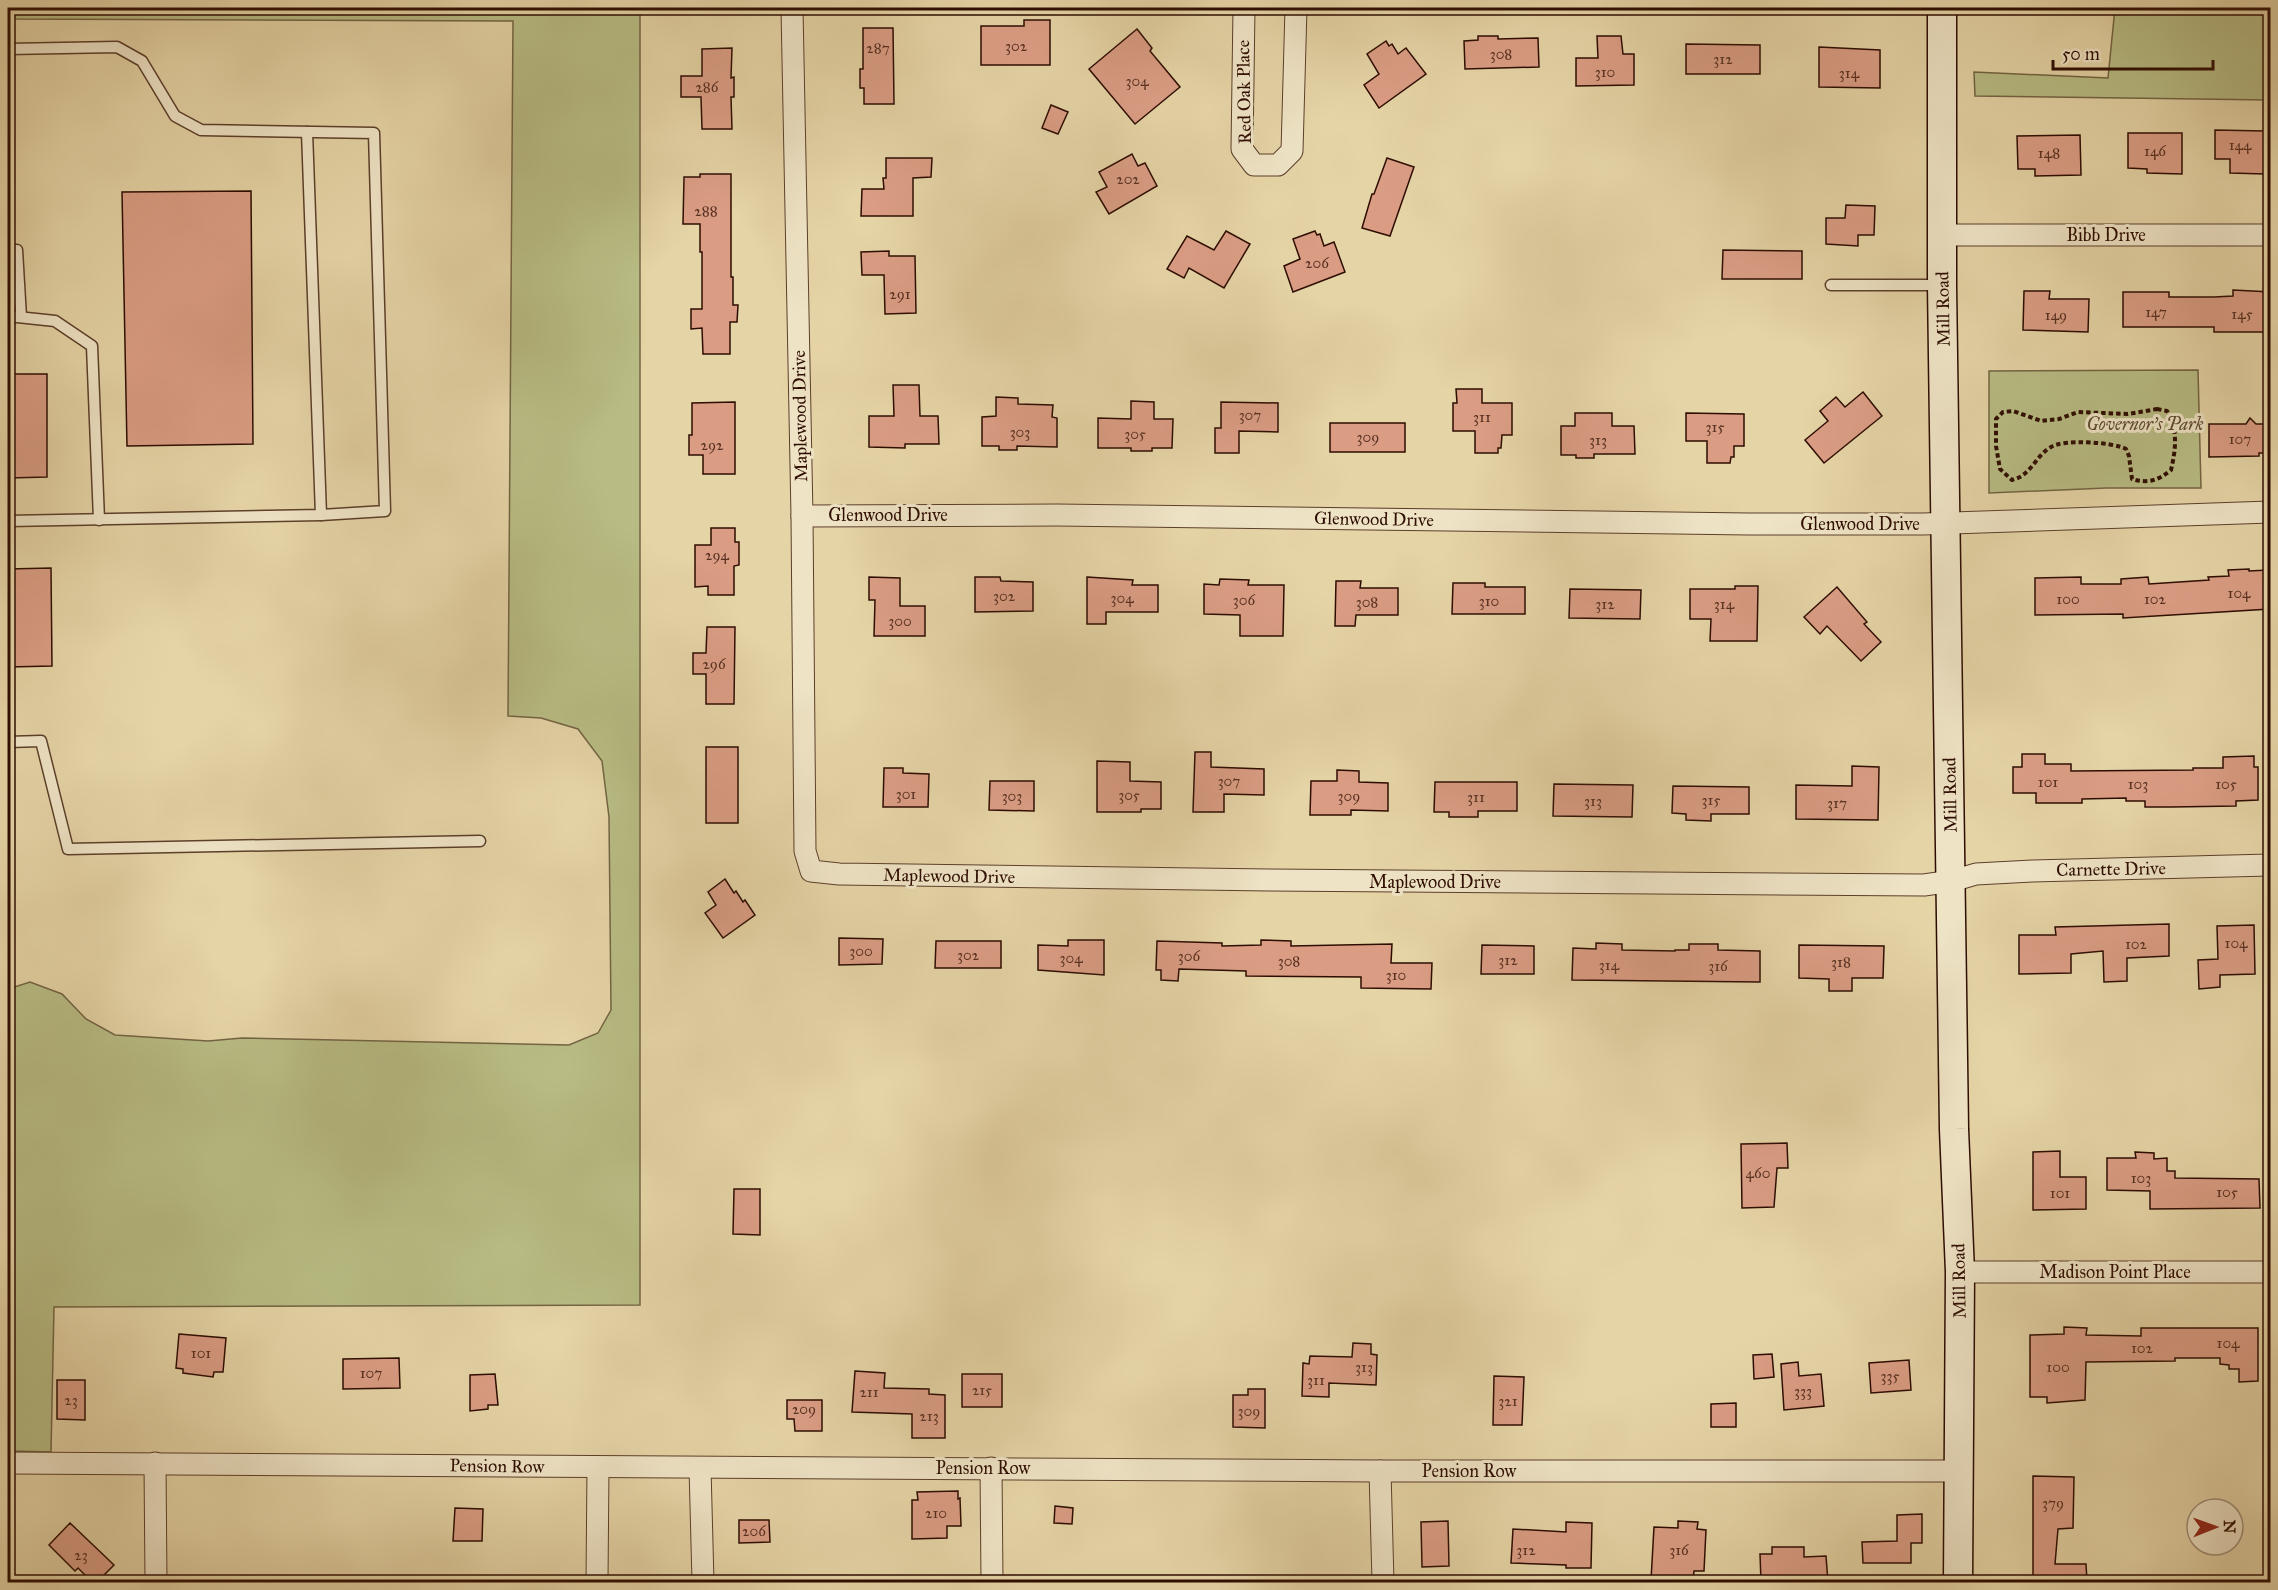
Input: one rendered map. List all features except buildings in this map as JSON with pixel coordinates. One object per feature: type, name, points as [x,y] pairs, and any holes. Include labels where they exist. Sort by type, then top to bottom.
[{"type":"street","name":"Maplewood Drive","points":[[792,8],[802,516],[805,851],[811,871],[840,874],[1834,885],[1924,885],[1952,881]]},
{"type":"street","name":"Red Oak Place","points":[[1244,8],[1242,149],[1254,165],[1278,165],[1292,151],[1296,8]]},
{"type":"street","name":"Mill Road","points":[[1942,8],[1942,285],[1954,1129],[1960,1272],[1958,1582]]},
{"type":"street","name":"Bibb Drive","points":[[1942,235],[2271,235]]},
{"type":"street","points":[[1947,524],[2271,512]]},
{"type":"street","name":"Glenwood Drive","points":[[802,516],[1057,515],[1749,524],[1947,524]]},
{"type":"street","name":"Carnette Drive","points":[[1952,881],[1976,874],[2032,871],[2271,865]]},
{"type":"street","name":"Madison Point Place","points":[[1960,1272],[2271,1272]]},
{"type":"street","name":"Pension Row","points":[[8,1463],[1380,1471],[1958,1471]]},
{"type":"street","points":[[155,1463],[156,1582]]},
{"type":"street","points":[[597,1582],[598,1467]]},
{"type":"street","points":[[700,1468],[703,1582]]},
{"type":"street","points":[[991,1468],[992,1582]]},
{"type":"street","points":[[1380,1471],[1383,1582]]},
{"type":"lane","points":[[8,49],[117,47],[142,61],[175,116],[201,130],[374,133],[385,511],[321,515],[8,521]]},
{"type":"lane","points":[[307,132],[321,515]]},
{"type":"lane","points":[[8,250],[17,250],[21,317]]},
{"type":"lane","points":[[1831,285],[1942,285]]},
{"type":"lane","points":[[8,316],[56,321],[92,346],[99,520]]},
{"type":"lane","points":[[8,742],[41,741],[68,849],[480,841]]},
{"type":"path","points":[[2157,409],[2167,411],[2174,423],[2175,451],[2171,470],[2152,481],[2142,482],[2132,479],[2126,448],[2116,444],[2079,443],[2051,447],[2026,473],[2012,480],[2000,469],[1996,446],[1996,419],[2003,412],[2013,411],[2041,421],[2059,419],[2078,412],[2128,414],[2157,409]]},
{"type":"green space","points":[[8,8],[640,8],[640,1305],[54,1307],[51,1452],[8,1451],[8,989],[30,982],[62,994],[86,1019],[115,1035],[208,1041],[242,1038],[569,1045],[598,1033],[611,1010],[609,817],[602,761],[578,729],[541,718],[508,716],[513,21],[8,19]]},
{"type":"green space","points":[[2115,8],[2270,8],[2270,100],[1975,96],[1974,72],[2108,78]]},
{"type":"green space","name":"Governor's Park","points":[[2198,370],[2201,488],[2106,488],[1989,493],[1989,371]]}]
